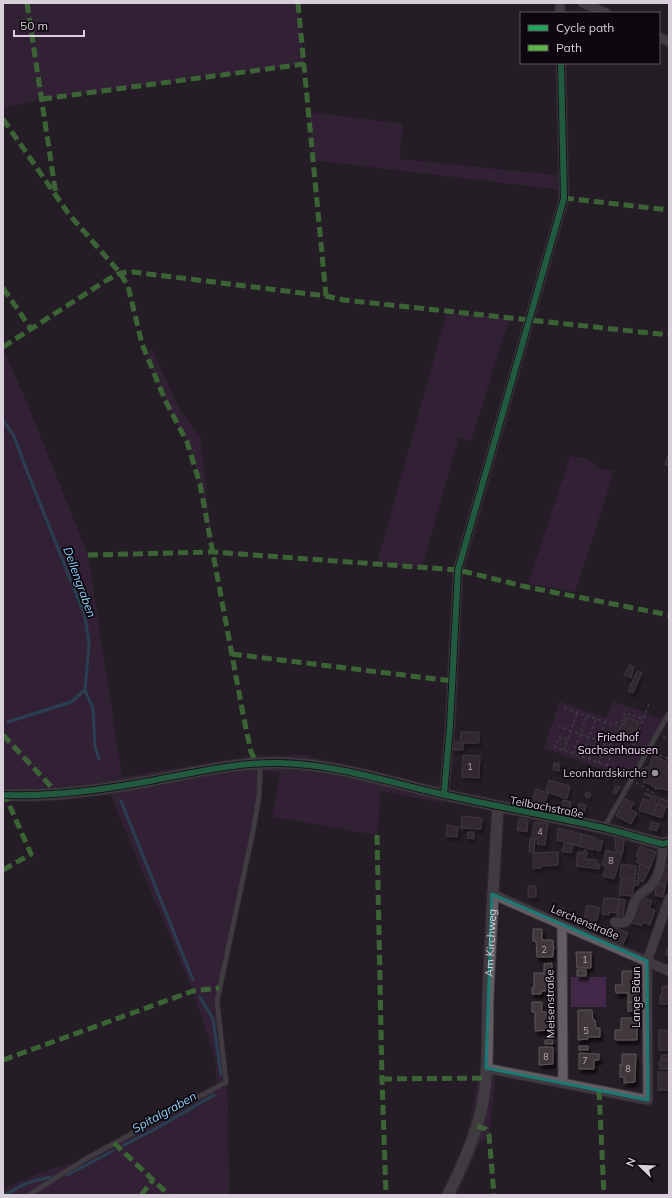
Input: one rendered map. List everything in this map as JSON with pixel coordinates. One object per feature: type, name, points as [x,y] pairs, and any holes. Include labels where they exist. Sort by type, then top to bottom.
[{"type":"street","points":[[583,3],[604,12]]},
{"type":"street","points":[[660,38],[669,42]]},
{"type":"street","points":[[444,795],[450,726],[458,570],[564,198],[561,64]]},
{"type":"street","name":"Teilbachstraße","points":[[3,795],[58,794],[99,791],[204,771],[257,763],[281,763],[308,765],[396,782],[444,795],[604,828],[666,843],[662,864],[652,886],[637,898],[628,920],[625,923],[621,924],[615,922]]},
{"type":"street","name":"Am Kirchweg","points":[[448,1195],[469,1149],[482,1105],[485,1073],[492,894],[498,807]]},
{"type":"street","name":"Lerchenstraße","points":[[492,894],[669,971]]},
{"type":"street","name":"Lange Bäun","points":[[563,1083],[648,1100],[647,961],[669,899]]},
{"type":"street","name":"Meisenstraße","points":[[562,925],[563,1083]]},
{"type":"street","points":[[485,1073],[563,1083]]},
{"type":"lane","points":[[604,828],[669,713]]},
{"type":"lane","points":[[29,1195],[84,1160],[226,1082],[217,1000],[259,796],[260,771],[257,763]]},
{"type":"path","points":[[631,752],[649,704]]},
{"type":"path","points":[[564,708],[612,724],[622,721],[625,713],[643,719]]},
{"type":"path","points":[[564,750],[578,712]]},
{"type":"path","points":[[573,754],[587,716]]},
{"type":"path","points":[[582,757],[596,719]]},
{"type":"path","points":[[589,759],[605,722]]},
{"type":"path","points":[[558,726],[644,757]]},
{"type":"path","points":[[567,740],[559,737],[555,747],[611,767]]},
{"type":"path","points":[[598,763],[605,743]]},
{"type":"path","points":[[607,766],[614,746]]},
{"type":"path","points":[[647,751],[669,759]]},
{"type":"path","points":[[631,781],[654,792],[656,787]]},
{"type":"highlighted area","points":[[492,894],[647,961],[648,1100],[486,1068]]},
{"type":"green space","points":[[3,3],[298,3],[304,64],[42,99],[3,108]]},
{"type":"green space","points":[[309,112],[403,124],[399,159],[563,176],[563,190],[313,160]]},
{"type":"green space","points":[[447,312],[509,319],[471,441],[459,437],[422,567],[377,564]]},
{"type":"green space","points":[[151,348],[181,412],[200,437],[213,552],[195,464],[187,442],[165,400],[152,370],[148,358]]},
{"type":"green space","points":[[3,349],[25,398],[88,555],[122,777],[254,756],[304,755],[347,766],[396,782],[444,795],[443,803],[381,791],[377,835],[272,817],[281,772],[260,771],[259,796],[217,1000],[228,1102],[229,1195],[3,1195],[3,1190],[39,1173],[84,1160],[217,1086],[215,1059],[193,991],[108,789],[5,795],[8,803],[3,802]]},
{"type":"green space","points":[[570,456],[589,459],[598,469],[614,471],[575,592],[528,583]]},
{"type":"green space","name":"Friedhof Sachsenhausen","points":[[613,701],[665,720],[631,779],[544,748],[560,702],[606,718]]},
{"type":"green space","points":[[571,977],[606,977],[606,1007],[571,1007]]},
{"type":"green space","points":[[495,1069],[494,1094],[489,1135],[480,1143],[457,1195],[440,1195],[464,1146],[478,1078],[485,1078]]},
{"type":"building","points":[[669,453],[669,466],[665,464]]},
{"type":"building","points":[[630,665],[634,667],[631,678],[624,675]]},
{"type":"building","points":[[637,671],[642,673],[633,693],[628,691]]},
{"type":"building","points":[[626,717],[639,722],[636,731],[633,730],[630,737],[619,732]]},
{"type":"building","points":[[461,732],[479,732],[479,743],[463,743],[463,750],[453,750],[453,742],[460,742]]},
{"type":"building","points":[[463,755],[480,756],[479,778],[462,777]]},
{"type":"building","name":"Leonhardskirche","points":[[653,755],[669,763],[667,770],[669,771],[669,791],[661,788],[660,790],[643,782],[645,777],[643,777],[641,773],[642,769],[647,767],[649,768]]},
{"type":"building","points":[[554,763],[559,763],[559,771],[553,770]]},
{"type":"building","points":[[606,774],[610,775],[608,780],[605,778]]},
{"type":"building","points":[[549,780],[570,786],[567,799],[546,792]]},
{"type":"building","points":[[616,786],[620,787],[616,794],[613,793]]},
{"type":"building","points":[[536,789],[548,793],[544,807],[532,803]]},
{"type":"building","points":[[586,792],[591,794],[589,798],[585,796]]},
{"type":"building","points":[[645,793],[657,797],[654,803],[657,804],[653,815],[639,810],[643,798],[649,801],[651,797],[645,795]]},
{"type":"building","points":[[659,798],[669,801],[669,808],[657,804]]},
{"type":"building","points":[[625,799],[634,803],[630,809],[637,813],[631,824],[616,816]]},
{"type":"building","points":[[563,800],[571,802],[569,813],[560,811]]},
{"type":"building","points":[[579,803],[586,805],[583,817],[576,815]]},
{"type":"building","points":[[657,804],[666,807],[662,818],[653,815]]},
{"type":"building","points":[[462,816],[482,818],[481,829],[461,828]]},
{"type":"building","points":[[519,819],[528,820],[527,832],[517,830]]},
{"type":"building","points":[[534,822],[548,823],[545,845],[537,844],[538,839],[532,838]]},
{"type":"building","points":[[651,822],[659,824],[657,831],[649,829]]},
{"type":"building","points":[[447,825],[458,827],[457,837],[446,836]]},
{"type":"building","points":[[558,828],[582,834],[579,846],[557,840]]},
{"type":"building","points":[[468,832],[474,832],[474,839],[467,838]]},
{"type":"building","points":[[582,834],[596,838],[593,850],[579,846]]},
{"type":"building","points":[[615,837],[624,840],[623,853],[616,851]]},
{"type":"building","points":[[530,838],[535,838],[534,853],[529,852]]},
{"type":"building","points":[[598,840],[603,841],[600,851],[595,849]]},
{"type":"building","points":[[565,842],[573,845],[571,853],[562,851]]},
{"type":"building","points":[[640,846],[656,852],[650,868],[636,862],[639,857],[636,856]]},
{"type":"building","points":[[584,850],[587,851],[586,859],[597,860],[596,864],[600,864],[599,869],[576,866],[578,852],[584,853]]},
{"type":"building","points":[[606,850],[622,854],[614,879],[603,876],[606,866],[602,865]]},
{"type":"building","points":[[558,852],[558,865],[533,868],[533,853]]},
{"type":"building","points":[[621,864],[636,866],[635,879],[620,877]]},
{"type":"building","points":[[640,864],[650,868],[643,882],[637,879],[639,874],[637,874],[640,867],[638,867]]},
{"type":"building","points":[[664,864],[669,865],[669,875],[661,872]]},
{"type":"building","points":[[661,872],[669,875],[665,886],[657,883]]},
{"type":"building","points":[[621,879],[639,881],[638,885],[634,885],[632,896],[619,895]]},
{"type":"building","points":[[657,883],[665,886],[663,897],[655,895]]},
{"type":"building","points":[[528,886],[536,886],[536,897],[528,897]]},
{"type":"building","points":[[642,897],[652,901],[649,908],[655,910],[650,925],[643,922],[642,926],[630,922],[635,910],[637,911]]},
{"type":"building","points":[[604,898],[619,899],[617,913],[609,912],[609,915],[602,914]]},
{"type":"building","points":[[619,899],[625,900],[623,918],[617,917]]},
{"type":"building","points":[[587,905],[600,908],[596,923],[603,926],[600,932],[583,924]]},
{"type":"building","points":[[559,908],[564,908],[564,916],[559,916]]},
{"type":"building","points":[[603,926],[611,929],[608,935],[600,932]]},
{"type":"building","points":[[612,926],[628,933],[622,946],[606,939]]},
{"type":"building","points":[[533,929],[542,929],[542,940],[553,940],[553,957],[537,957],[536,941],[533,941]]},
{"type":"building","points":[[669,946],[669,956],[665,954]]},
{"type":"building","points":[[576,952],[591,952],[591,968],[577,968]]},
{"type":"building","points":[[552,963],[552,972],[550,972],[552,989],[541,991],[541,994],[532,994],[532,988],[534,988],[534,973],[544,973],[544,964]]},
{"type":"building","points":[[577,970],[586,970],[586,976],[577,976]]},
{"type":"building","points":[[622,971],[637,971],[637,1002],[628,1002],[628,993],[616,993],[615,985],[622,985]]},
{"type":"building","points":[[662,986],[669,986],[669,1004],[660,1004]]},
{"type":"building","points":[[532,1002],[542,1002],[542,1012],[551,1012],[552,1025],[555,1024],[555,1033],[549,1033],[549,1030],[535,1031],[535,1012],[532,1012]]},
{"type":"building","points":[[628,1002],[637,1002],[637,1011],[628,1011]]},
{"type":"building","points":[[578,1010],[592,1010],[596,1028],[600,1028],[600,1037],[588,1037],[588,1039],[578,1040]]},
{"type":"building","points":[[621,1018],[637,1018],[637,1040],[615,1040],[615,1030],[621,1030]]},
{"type":"building","points":[[659,1030],[669,1030],[669,1050],[659,1050]]},
{"type":"building","points":[[552,1039],[553,1044],[545,1044],[545,1040]]},
{"type":"building","points":[[579,1046],[588,1046],[588,1050],[579,1050]]},
{"type":"building","points":[[539,1047],[553,1047],[553,1064],[539,1065]]},
{"type":"building","points":[[579,1053],[599,1054],[599,1060],[594,1060],[594,1069],[579,1069]]},
{"type":"building","points":[[622,1054],[636,1054],[635,1082],[624,1083],[624,1077],[620,1077]]},
{"type":"building","points":[[661,1055],[669,1055],[669,1061],[661,1060]]},
{"type":"building","points":[[659,1061],[669,1061],[669,1069],[660,1069]]},
{"type":"building","points":[[658,1072],[669,1072],[669,1090],[658,1090]]},
{"type":"waterway","name":"Dellengraben","points":[[3,420],[14,436],[85,616],[89,644],[85,690],[93,709],[95,747],[99,759]]},
{"type":"waterway","points":[[8,722],[71,702],[85,690]]},
{"type":"waterway","points":[[121,801],[193,980]]},
{"type":"waterway","points":[[200,997],[213,1019],[221,1074]]},
{"type":"waterway","name":"Spitalgraben","points":[[124,1145],[214,1095]]},
{"type":"waterway","name":"Spitalgraben","points":[[65,1175],[113,1151]]},
{"type":"waterway","name":"Spitalgraben","points":[[5,1195],[28,1183],[53,1177]]},
{"type":"marked path","points":[[27,3],[56,195]]},
{"type":"marked path","points":[[298,3],[326,296]]},
{"type":"marked path","points":[[42,99],[304,64]]},
{"type":"marked path","points":[[3,119],[68,213],[120,273],[128,286],[142,344],[165,400],[187,442],[200,484],[243,714],[251,752],[257,763]]},
{"type":"marked path","points":[[564,198],[669,210]]},
{"type":"marked path","points":[[3,347],[107,280],[120,273],[133,272],[326,296],[344,300],[669,335]]},
{"type":"marked path","points":[[3,288],[31,329]]},
{"type":"marked path","points":[[88,555],[213,552],[458,570],[527,587],[669,615]]},
{"type":"marked path","points":[[232,654],[452,681]]},
{"type":"marked path","points":[[3,735],[58,794]]},
{"type":"marked path","points":[[3,870],[31,854],[5,795]]},
{"type":"marked path","points":[[377,835],[386,1195]]},
{"type":"marked path","points":[[3,1060],[193,991],[219,988]]},
{"type":"marked path","points":[[382,1079],[485,1078]]},
{"type":"marked path","points":[[599,1090],[604,1195]]},
{"type":"marked path","points":[[477,1126],[486,1129],[489,1135],[494,1195]]},
{"type":"marked path","points":[[114,1143],[169,1195]]},
{"type":"marked path","points":[[141,1195],[153,1180]]},
{"type":"cycle path","points":[[444,795],[450,726],[458,570],[564,198],[561,64]]},
{"type":"cycle path","points":[[3,795],[59,794],[96,790],[248,764],[301,764],[342,770],[466,799],[565,819],[663,844],[669,842]]},
{"type":"place","name":"Leonhardskirche","points":[[655,773]]}]
